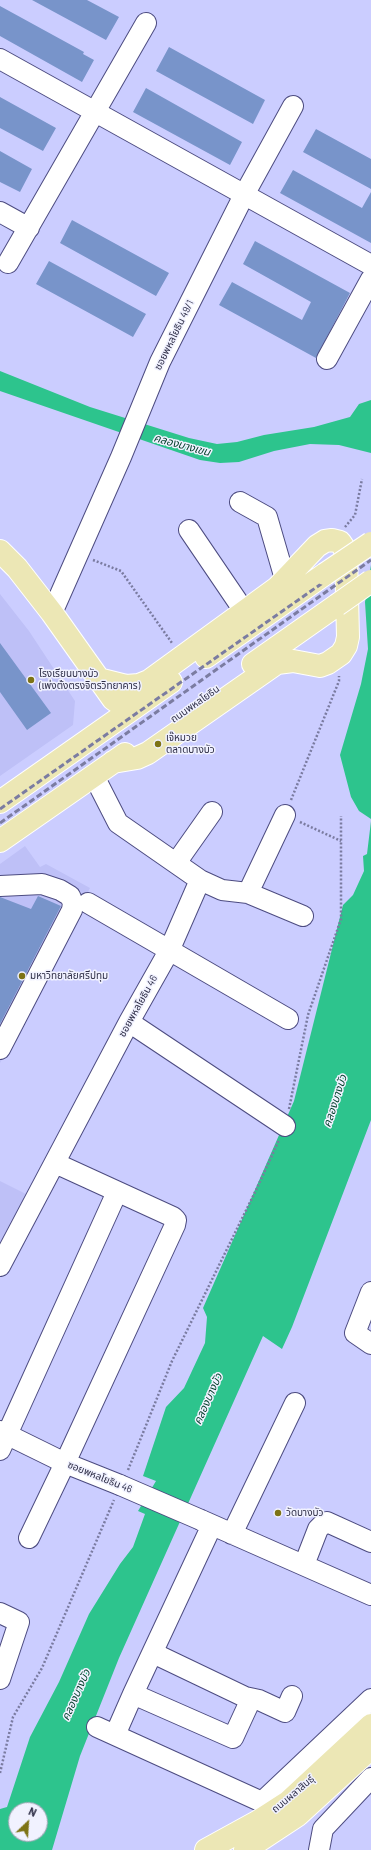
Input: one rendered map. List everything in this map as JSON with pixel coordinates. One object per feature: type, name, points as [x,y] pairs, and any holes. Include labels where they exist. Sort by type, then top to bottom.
[{"type":"main road","points":[[98,679],[126,686],[139,685],[149,681],[276,588],[317,546],[325,541],[332,540],[340,542],[346,554],[348,637],[346,646],[341,654],[328,663],[320,666],[294,661],[285,661],[274,664],[148,752],[137,758],[113,762]]},
{"type":"main road","points":[[0,802],[371,543]]},
{"type":"main road","points":[[0,551],[17,568],[33,599],[108,693],[117,702],[129,706],[137,705]]},
{"type":"main road","points":[[0,572],[33,599]]},
{"type":"main road","name":"ถนนพหลโยธิน","points":[[0,841],[371,581]]},
{"type":"main road","points":[[47,617],[102,708],[103,716],[101,724],[93,737]]},
{"type":"main road","name":"ถนนผลาสินธุ์","points":[[206,1850],[257,1822],[266,1808],[288,1802],[371,1725]]},
{"type":"main road","name":"ถนนผลาสินธุ์","points":[[245,1850],[298,1816],[371,1748]]},
{"type":"street","points":[[8,263],[146,23]]},
{"type":"street","points":[[0,59],[371,265]]},
{"type":"street","name":"ซอยพหลโยธิน 49/1","points":[[47,617],[78,554],[164,355],[244,195],[293,106]]},
{"type":"street","points":[[0,212],[29,228]]},
{"type":"street","points":[[327,360],[371,279]]},
{"type":"street","points":[[240,502],[267,517],[285,579]]},
{"type":"street","points":[[189,530],[244,612]]},
{"type":"street","points":[[94,776],[118,823],[200,880],[222,890],[248,893],[303,916]]},
{"type":"street","points":[[176,863],[212,812]]},
{"type":"street","points":[[248,893],[285,815]]},
{"type":"street","points":[[0,870],[8,885],[39,884],[54,888],[70,896],[73,904],[72,910],[0,1049]]},
{"type":"street","name":"ซอยพหลโยธิน 46","points":[[0,1266],[129,1022],[169,951],[200,880]]},
{"type":"street","points":[[88,903],[288,1019]]},
{"type":"street","points":[[129,1022],[286,1126]]},
{"type":"street","points":[[29,1538],[176,1225],[176,1220],[173,1217],[55,1163]]},
{"type":"street","points":[[2,1439],[117,1192]]},
{"type":"street","points":[[371,1292],[355,1333],[371,1344]]},
{"type":"street","points":[[232,1534],[296,1404]]},
{"type":"street","name":"ซอยพหลโยธิน 46","points":[[2,1439],[121,1485],[370,1593]]},
{"type":"street","points":[[304,1565],[318,1529],[322,1524],[327,1522],[371,1542]]},
{"type":"street","points":[[115,1735],[153,1653],[206,1523]]},
{"type":"street","points":[[0,1612],[20,1622],[0,1679]]},
{"type":"street","points":[[153,1653],[245,1697],[259,1700],[285,1712],[292,1696]]},
{"type":"street","points":[[134,1694],[233,1738],[251,1698]]},
{"type":"street","points":[[97,1727],[266,1808],[371,1699]]},
{"type":"street","points":[[319,1850],[323,1830],[370,1780]]},
{"type":"path","points":[[332,540],[355,515],[362,479]]},
{"type":"path","points":[[78,554],[122,571],[181,657]]},
{"type":"path","points":[[341,654],[339,682],[285,815],[341,841]]},
{"type":"path","points":[[0,1774],[13,1717],[42,1668],[121,1485],[172,1361],[258,1188],[286,1126],[308,1015],[341,919],[341,816]]},
{"type":"shaded area","name":"โรงเรียนบางบัว (เพ่งตั้งตรงจิตรวิทยาคาร)","points":[[0,594],[29,631],[75,701],[73,725],[0,776]]},
{"type":"shaded area","name":"มหาวิทยาลัยศรีปทุม","points":[[25,846],[40,867],[46,864],[90,888],[0,1063],[0,864]]},
{"type":"shaded area","points":[[0,1181],[28,1195],[0,1250]]},
{"type":"water","name":"คลองบางเขน","points":[[0,371],[90,407],[189,438],[217,444],[237,442],[264,435],[314,427],[350,417],[359,404],[371,400],[371,453],[339,445],[310,444],[274,451],[239,462],[220,463],[200,460],[0,391]]},
{"type":"water","points":[[371,565],[371,819],[359,811],[351,797],[340,755],[361,684],[368,649],[365,602]]},
{"type":"water","name":"คลองบางบัว","points":[[371,821],[371,1120],[292,1327],[282,1349],[263,1336],[119,1658],[80,1756],[52,1850],[0,1850],[0,1809],[7,1807],[8,1804],[8,1842],[48,1842],[48,1802],[9,1802],[30,1737],[59,1682],[89,1614],[120,1564],[133,1547],[145,1514],[138,1511],[156,1481],[143,1476],[166,1407],[184,1388],[205,1343],[207,1317],[203,1308],[294,1101],[343,905],[353,895],[364,871],[363,856],[367,854]]},
{"type":"building","points":[[32,0],[87,0],[119,17],[106,40]]},
{"type":"building","points":[[0,6],[84,52],[83,54],[94,60],[82,82],[0,36]]},
{"type":"building","points":[[169,47],[265,100],[253,124],[156,71]]},
{"type":"building","points":[[146,88],[242,142],[230,165],[133,112]]},
{"type":"building","points":[[0,97],[56,128],[43,151],[0,128]]},
{"type":"building","points":[[316,129],[371,159],[371,189],[303,152]]},
{"type":"building","points":[[0,151],[32,169],[20,192],[0,182]]},
{"type":"building","points":[[293,170],[362,208],[371,192],[371,243],[280,193]]},
{"type":"building","points":[[72,220],[169,273],[156,296],[60,243]]},
{"type":"building","points":[[255,241],[350,293],[316,358],[219,305],[232,282],[302,320],[311,302],[243,264]]},
{"type":"building","points":[[49,261],[146,314],[133,337],[36,284]]},
{"type":"building","points":[[0,643],[51,713],[27,730],[0,692]]},
{"type":"building","points":[[38,896],[61,906],[0,1024],[0,897],[31,909]]},
{"type":"railway","points":[[0,809],[371,549]]},
{"type":"railway","points":[[0,823],[371,560]]},
{"type":"place","name":"โรงเรียนบางบัว (เพ่งตั้งตรงจิตรวิทยาคาร)","points":[[31,680]]},
{"type":"place","name":"เจ๊หมวย ตลาดบางบัว","points":[[158,744]]},
{"type":"place","name":"มหาวิทยาลัยศรีปทุม","points":[[22,976]]},
{"type":"place","name":"วัดบางบัว","points":[[278,1513]]}]
